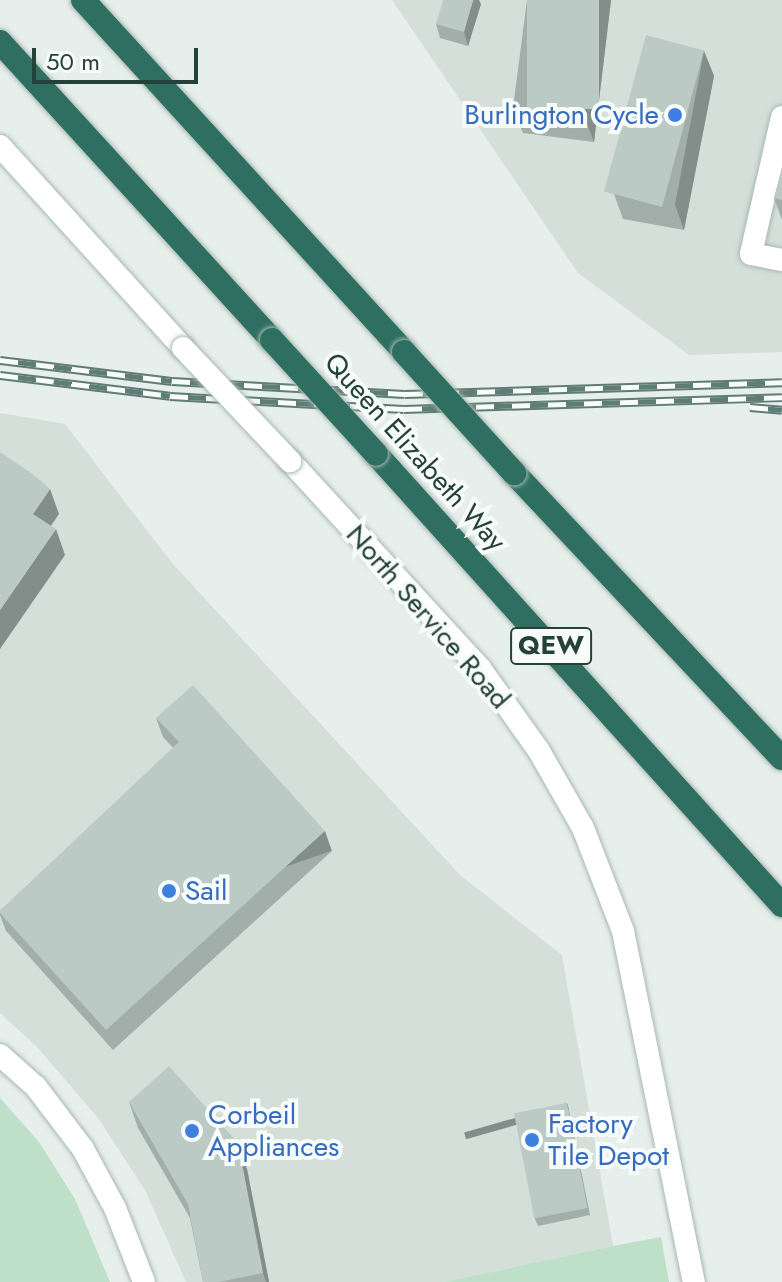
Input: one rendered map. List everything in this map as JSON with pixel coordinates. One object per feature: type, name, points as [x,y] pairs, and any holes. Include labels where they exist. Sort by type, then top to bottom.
[{"type":"highway","name":"Queen Elizabeth Way","points":[[83,0],[514,473],[782,758]]},
{"type":"highway","name":"Queen Elizabeth Way","points":[[0,42],[782,905]]},
{"type":"street","points":[[782,117],[751,254],[782,260]]},
{"type":"street","name":"North Service Road","points":[[0,146],[480,668],[539,751],[583,828],[623,931],[694,1282]]},
{"type":"street","points":[[0,1055],[36,1087],[83,1149],[115,1208],[144,1282]]},
{"type":"shaded area","points":[[392,0],[782,0],[782,352],[689,355],[578,273]]},
{"type":"shaded area","points":[[0,413],[65,424],[172,563],[460,875],[562,955],[613,1246],[444,1282],[186,1282],[145,1190],[98,1118],[38,1048],[0,1013]]},
{"type":"green space","points":[[0,1098],[39,1142],[75,1199],[110,1282],[0,1282]]},
{"type":"green space","points":[[661,1237],[669,1282],[444,1282],[613,1246]]},
{"type":"building","points":[[443,0],[473,0],[464,32],[436,24]]},
{"type":"building","points":[[527,0],[599,0],[599,109],[527,109]]},
{"type":"building","points":[[646,35],[704,51],[662,207],[604,191]]},
{"type":"building","points":[[782,169],[782,200],[774,198]]},
{"type":"building","points":[[0,452],[50,489],[33,514],[56,529],[0,610]]},
{"type":"building","name":"Sail","points":[[193,685],[325,831],[106,1030],[0,911],[179,742],[156,718]]},
{"type":"building","points":[[169,1066],[238,1143],[263,1273],[203,1282],[188,1204],[129,1102]]},
{"type":"building","points":[[567,1103],[587,1208],[534,1218],[514,1113]]},
{"type":"railway","points":[[0,360],[172,381],[405,394],[782,382]]},
{"type":"railway","points":[[0,375],[170,396],[404,409],[782,397]]},
{"type":"railway","points":[[750,407],[782,410]]},
{"type":"place","name":"Burlington Cycle","points":[[675,115]]},
{"type":"place","name":"Sail","points":[[169,891]]},
{"type":"place","name":"Corbeil Appliances","points":[[192,1131]]},
{"type":"place","name":"Factory Tile Depot","points":[[532,1140]]}]
